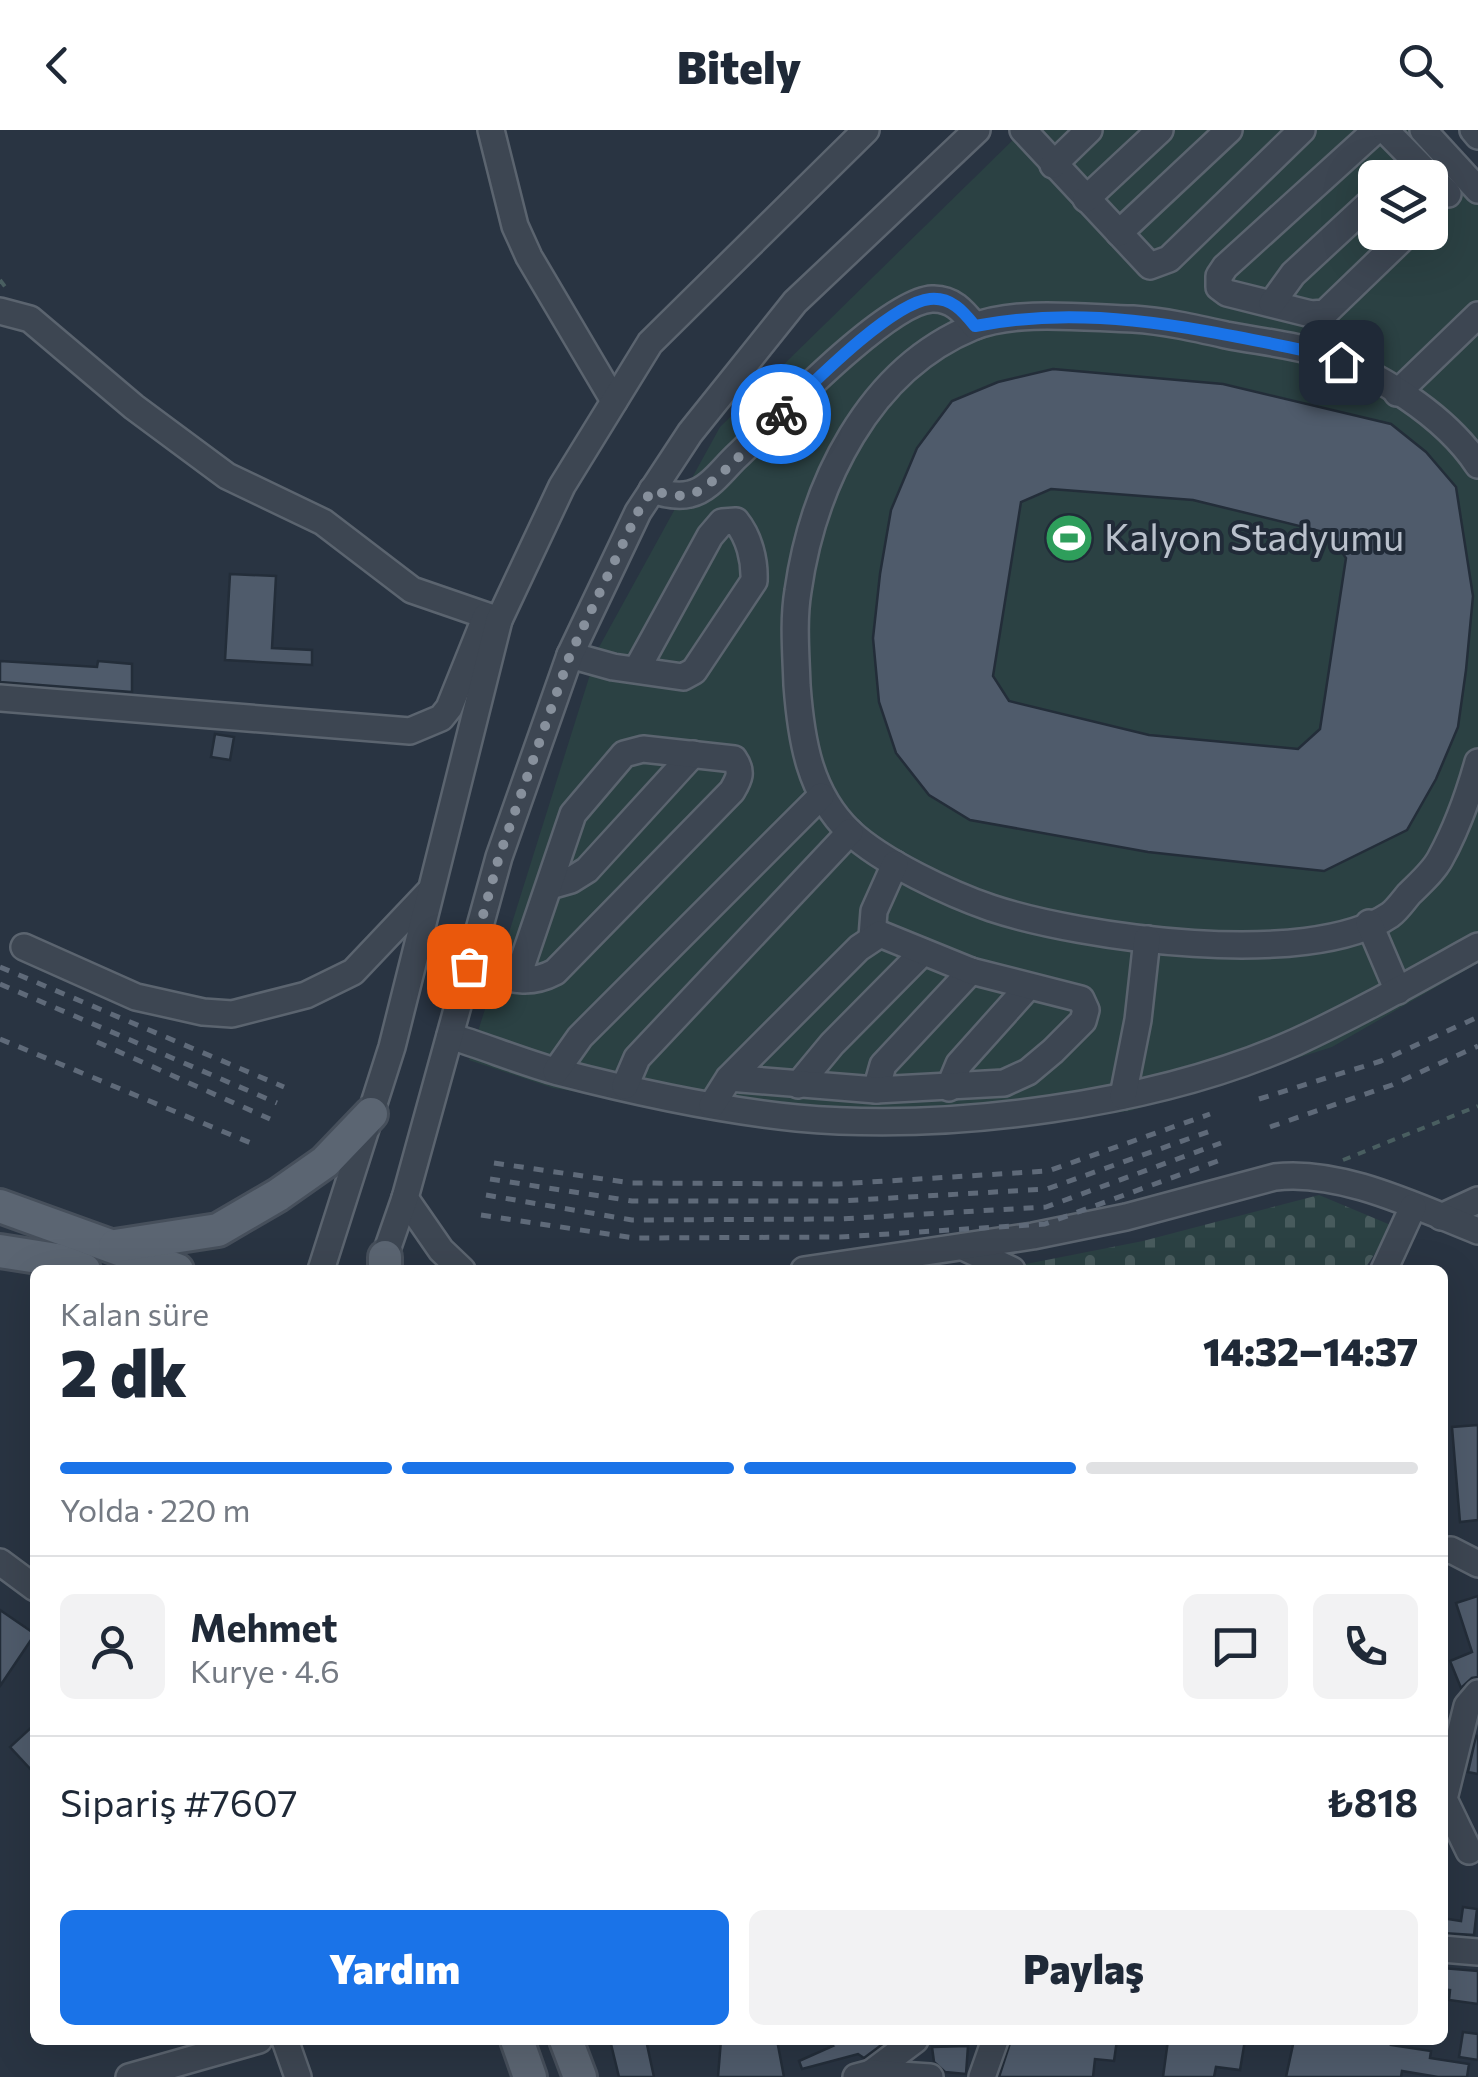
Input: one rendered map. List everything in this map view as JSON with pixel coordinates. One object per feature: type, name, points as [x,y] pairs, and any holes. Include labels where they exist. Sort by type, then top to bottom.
[{"type":"main road","points":[[115,1246],[218,1230],[278,1196],[325,1162],[371,1114]]},
{"type":"main road","points":[[0,1206],[164,1265]]},
{"type":"main road","points":[[0,1253],[70,1265]]},
{"type":"main road","points":[[0,1253],[30,1273]]},
{"type":"main road","points":[[519,2045],[530,2077]]},
{"type":"main road","points":[[568,2045],[580,2077]]},
{"type":"street","points":[[491,130],[522,242],[614,402]]},
{"type":"street","points":[[0,698],[410,731],[440,718],[449,708],[562,486],[650,344],[866,130]]},
{"type":"street","points":[[383,1265],[406,1198],[499,857],[570,655],[638,512],[681,446],[795,302],[977,130]]},
{"type":"street","points":[[1023,130],[1150,266],[1160,265],[1302,130]]},
{"type":"street","points":[[1053,165],[1089,130]]},
{"type":"street","points":[[1086,198],[1160,130]]},
{"type":"street","points":[[1119,233],[1229,130]]},
{"type":"street","points":[[1376,130],[1220,276],[1219,288],[1227,294],[1311,314],[1325,313],[1390,250]]},
{"type":"street","points":[[1385,130],[1401,160]]},
{"type":"street","points":[[1423,130],[1456,195]]},
{"type":"street","points":[[1473,130],[1478,136]]},
{"type":"street","points":[[1272,302],[1293,274],[1358,214]]},
{"type":"street","points":[[652,490],[668,495],[692,494],[714,481],[806,390],[903,308],[930,299],[952,302],[975,326]]},
{"type":"street","points":[[5,313],[30,319],[134,407],[227,476],[323,522],[412,590],[492,618]]},
{"type":"street","points":[[1397,394],[1478,315]]},
{"type":"street","points":[[1478,465],[1462,441],[1434,415],[1364,372],[1318,353],[1152,320],[1064,317],[975,326],[921,356],[870,407],[838,458],[808,537],[797,596],[796,656],[808,763],[821,796],[850,832],[895,864],[990,907],[1064,927],[1147,939],[1265,946],[1336,937],[1390,915],[1439,863],[1478,762]]},
{"type":"street","points":[[681,446],[698,458],[716,464],[729,463]]},
{"type":"street","points":[[570,655],[638,670],[683,678],[703,660],[754,581],[755,566],[744,530],[736,521],[722,522],[710,536],[638,670]]},
{"type":"street","points":[[323,1265],[392,1048],[492,618]]},
{"type":"street","points":[[469,966],[517,979],[530,982],[555,972],[732,790],[740,778],[734,759],[643,749],[624,754],[578,804],[517,979]]},
{"type":"street","points":[[550,886],[587,870],[693,754]]},
{"type":"street","points":[[556,1072],[580,1037],[821,796]]},
{"type":"street","points":[[625,1086],[637,1058],[850,832]]},
{"type":"street","points":[[872,937],[874,910],[895,864]]},
{"type":"street","points":[[24,947],[136,997],[232,1014],[306,995],[354,972],[431,890]]},
{"type":"street","points":[[1369,923],[1398,991]]},
{"type":"street","points":[[712,1105],[729,1078],[872,937],[880,934],[971,971],[1081,998],[1086,1010],[1083,1022],[1028,1072],[1004,1083],[876,1090],[729,1078]]},
{"type":"street","points":[[1123,1096],[1138,1020],[1147,939]]},
{"type":"street","points":[[450,1036],[556,1072],[712,1105],[798,1118],[917,1120],[1017,1112],[1123,1096],[1294,1043],[1478,946]]},
{"type":"street","points":[[798,1085],[832,1044],[923,952]]},
{"type":"street","points":[[876,1090],[883,1065],[971,971]]},
{"type":"street","points":[[949,1088],[959,1064],[1028,986]]},
{"type":"street","points":[[839,1265],[1126,1217],[1275,1177],[1308,1174],[1332,1178],[1478,1231]]},
{"type":"street","points":[[406,1198],[441,1250],[457,1265]]},
{"type":"street","points":[[1441,1217],[1478,1200]]},
{"type":"street","points":[[1386,1265],[1414,1207]]},
{"type":"street","points":[[963,1247],[1001,1265]]},
{"type":"street","points":[[1448,1550],[1478,1564]]},
{"type":"street","points":[[0,1562],[30,1584]]},
{"type":"street","points":[[1448,1782],[1466,1706],[1478,1693]]},
{"type":"street","points":[[1448,1806],[1473,1850],[1448,1853]]},
{"type":"street","points":[[1448,1950],[1478,1952]]},
{"type":"street","points":[[129,2077],[241,2045]]},
{"type":"street","points":[[287,2045],[298,2077]]},
{"type":"street","points":[[863,2075],[908,2045]]},
{"type":"street","points":[[982,2077],[994,2045]]},
{"type":"street","points":[[863,2075],[930,2077]]},
{"type":"path","points":[[1308,1174],[1478,1106]]},
{"type":"green space","name":"Kalyon Stadyumu","points":[[1023,130],[1435,130],[1478,177],[1478,963],[1332,1047],[1130,1111],[1010,1125],[824,1131],[553,1088],[469,1060],[598,649],[720,427]]},
{"type":"green space","points":[[1319,1195],[1393,1226],[1367,1265],[1021,1265],[1143,1241]]},
{"type":"building","name":"Kalyon Stadyumu","points":[[1053,369],[1223,384],[1391,424],[1426,452],[1456,487],[1473,596],[1458,727],[1436,779],[1407,830],[1324,871],[1148,852],[970,820],[929,795],[896,753],[879,702],[873,638],[880,574],[891,510],[917,448],[952,401],[998,382]],"holes":[[[1051,489],[1193,500],[1328,533],[1346,558],[1320,729],[1298,749],[1149,735],[1009,701],[993,676],[1021,502]]]},
{"type":"building","points":[[230,574],[276,576],[272,648],[312,650],[312,665],[225,660]]},
{"type":"building","points":[[0,661],[97,667],[98,661],[132,664],[132,692],[0,682]]},
{"type":"building","points":[[215,734],[234,737],[230,760],[211,757]]},
{"type":"building","points":[[1478,1425],[1478,1520],[1460,1522],[1452,1427]]},
{"type":"building","points":[[1478,1596],[1478,1677],[1461,1688],[1450,1661],[1472,1652],[1456,1603]]},
{"type":"building","points":[[0,1610],[30,1631],[30,1641],[0,1686]]},
{"type":"building","points":[[30,1729],[30,1769],[10,1747]]},
{"type":"building","points":[[1478,1736],[1478,1774],[1468,1772]]},
{"type":"building","points":[[1463,1907],[1477,1909],[1474,1935],[1448,1933],[1448,1919],[1461,1921]]},
{"type":"building","points":[[1448,1968],[1478,1971],[1478,2004],[1449,2000]]},
{"type":"building","points":[[1463,2032],[1478,2034],[1478,2060],[1459,2057]]},
{"type":"building","points":[[611,2045],[647,2045],[654,2077],[619,2077]]},
{"type":"building","points":[[721,2045],[778,2045],[784,2077],[718,2077]]},
{"type":"building","points":[[881,2045],[864,2058],[858,2054],[802,2069],[799,2061],[833,2046]]},
{"type":"building","points":[[1009,2045],[1116,2045],[1114,2061],[1095,2059],[1093,2077],[999,2077]]},
{"type":"building","points":[[1167,2045],[1244,2045],[1240,2070],[1216,2067],[1214,2077],[1163,2077]]},
{"type":"building","points":[[1293,2045],[1391,2045],[1431,2051],[1430,2058],[1469,2064],[1467,2077],[1402,2071],[1401,2077],[1286,2077]]},
{"type":"building","points":[[968,2046],[966,2074],[945,2072],[934,2062],[932,2047]]},
{"type":"railway","points":[[0,967],[284,1087]]},
{"type":"railway","points":[[0,984],[277,1103]]},
{"type":"railway","points":[[1259,1099],[1381,1061],[1478,1017]]},
{"type":"railway","points":[[0,1039],[258,1146]]},
{"type":"railway","points":[[97,1042],[270,1119]]},
{"type":"railway","points":[[1270,1127],[1392,1085],[1478,1046]]},
{"type":"railway","points":[[494,1163],[631,1183],[838,1184],[1048,1171],[1210,1114]]},
{"type":"railway","points":[[490,1179],[632,1201],[839,1201],[1047,1189],[1216,1129]]},
{"type":"railway","points":[[486,1195],[632,1220],[839,1219],[1046,1207],[1221,1143]]},
{"type":"railway","points":[[481,1215],[634,1238],[840,1237],[1045,1224],[1226,1158]]},
{"type":"way so far","points":[[469,966],[499,857],[570,655],[638,512],[652,490],[668,495],[692,494],[714,481],[781,414]]},
{"type":"place","name":"Kalyon Stadyumu","points":[[1069,538]]},
{"type":"route","points":[[781,414],[864,338],[903,308],[930,299],[952,302],[975,326],[1064,317],[1152,320],[1318,353],[1341,362]]}]
